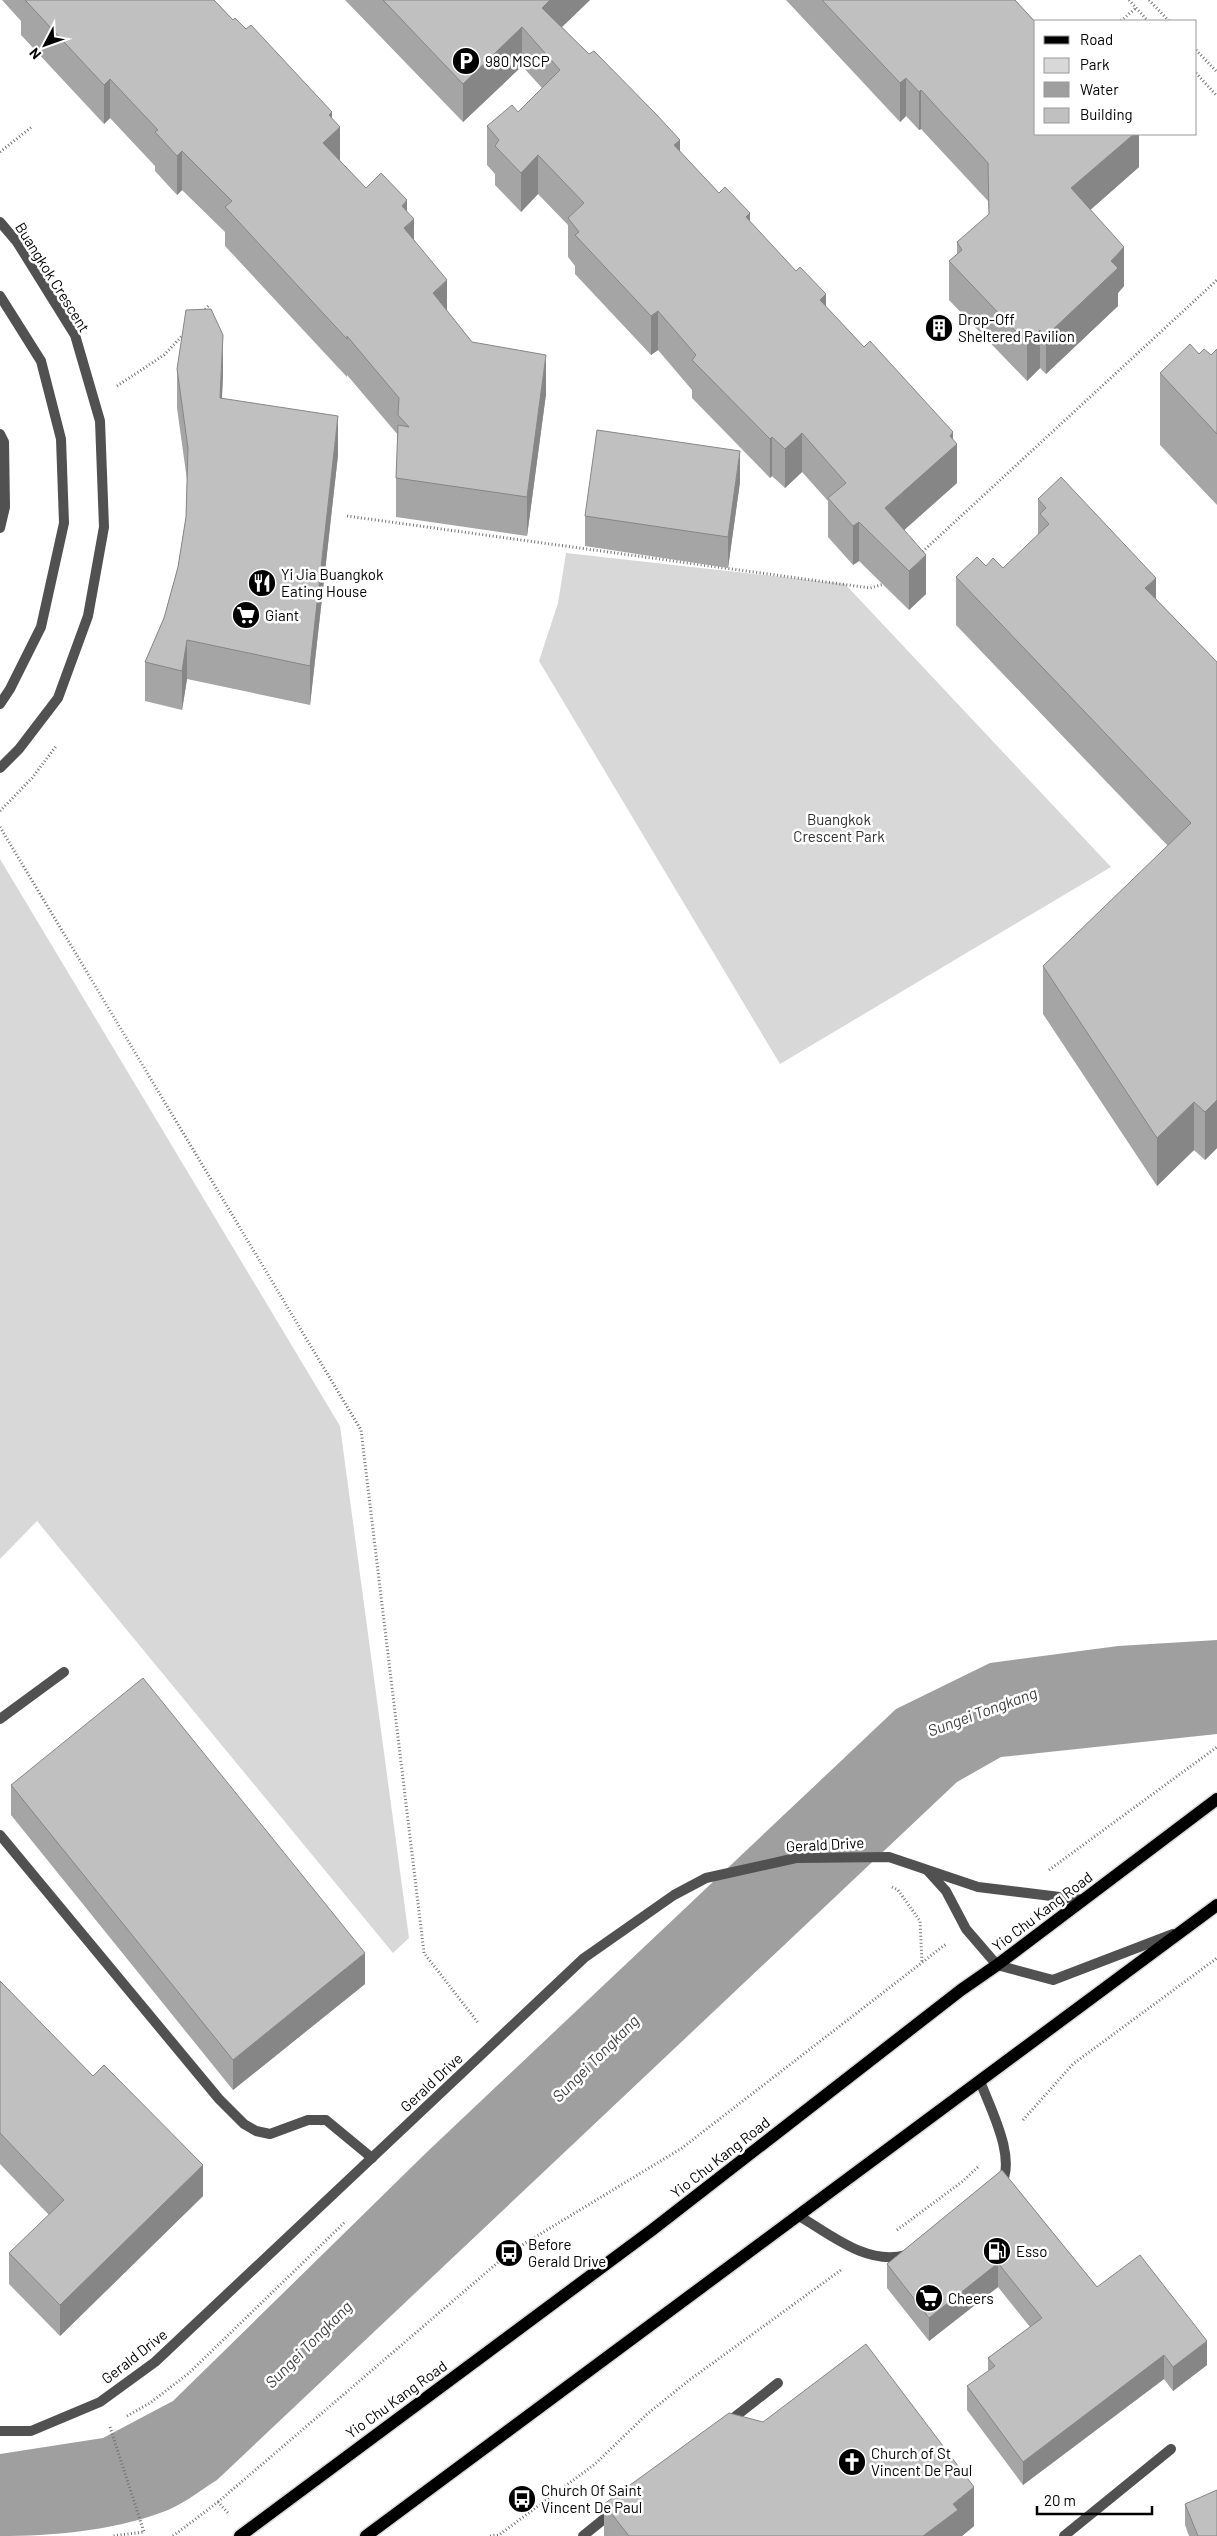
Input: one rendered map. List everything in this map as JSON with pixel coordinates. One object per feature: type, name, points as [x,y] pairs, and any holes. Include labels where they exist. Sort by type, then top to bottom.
[{"type":"main road","name":"Yio Chu Kang Road","points":[[242,2534],[652,2230],[961,1990],[1217,1799]]},
{"type":"main road","points":[[366,2536],[1217,1905]]},
{"type":"street","name":"Buangkok Crescent","points":[[0,222],[17,242],[75,335],[100,420],[104,527],[88,616],[58,698],[19,749],[0,768]]},
{"type":"street","points":[[0,296],[41,361],[61,439],[64,523],[41,627],[10,689],[0,704]]},
{"type":"street","points":[[0,434],[4,442],[5,507],[0,528]]},
{"type":"street","points":[[0,1719],[64,1672]]},
{"type":"street","points":[[0,1835],[219,2099],[244,2124],[256,2131],[270,2134],[308,2120],[326,2120],[372,2158]]},
{"type":"street","name":"Gerald Drive","points":[[0,2431],[32,2430],[100,2402],[155,2362],[584,1958],[674,1895],[706,1878],[796,1858],[889,1857],[978,1887],[1084,1900]]},
{"type":"street","points":[[925,1868],[946,1891],[966,1929],[997,1965],[1053,1980],[1186,1928]]},
{"type":"street","points":[[980,2080],[1003,2144],[1007,2166],[1004,2179],[991,2194]]},
{"type":"street","points":[[798,2216],[864,2254],[895,2258],[918,2251]]},
{"type":"street","points":[[717,2431],[778,2383]]},
{"type":"street","points":[[1064,2536],[1171,2449]]},
{"type":"street","points":[[583,2536],[625,2502]]},
{"type":"path","points":[[1128,0],[1147,20]]},
{"type":"path","points":[[1150,0],[1168,20]]},
{"type":"path","points":[[1122,20],[1136,8]]},
{"type":"path","points":[[1197,51],[1217,72]]},
{"type":"path","points":[[1197,74],[1217,96]]},
{"type":"path","points":[[0,152],[33,126]]},
{"type":"path","points":[[915,558],[1217,280]]},
{"type":"path","points":[[196,320],[209,305]]},
{"type":"path","points":[[109,390],[144,371],[164,355],[190,327]]},
{"type":"path","points":[[347,516],[870,588],[886,585],[893,578]]},
{"type":"path","points":[[0,827],[361,1430],[424,1953],[494,2043]]},
{"type":"path","points":[[1016,1893],[1217,1746]]},
{"type":"path","points":[[884,1882],[898,1890],[920,1921],[922,1962]]},
{"type":"path","points":[[173,2536],[218,2502],[509,2253],[682,2148],[966,1929]]},
{"type":"path","points":[[110,2427],[144,2532],[112,2536]]},
{"type":"path","points":[[218,2502],[242,2534]]},
{"type":"green space","name":"Buangkok Crescent Park","points":[[566,553],[845,584],[1111,867],[780,1064],[539,661],[558,603]]},
{"type":"green space","points":[[0,859],[340,1426],[409,1938],[393,1953],[37,1521],[0,1559]]},
{"type":"water","name":"Sungei Tongkang","points":[[1217,1640],[1217,1734],[1001,1757],[957,1782],[217,2480],[175,2507],[141,2519],[81,2531],[0,2536],[0,2454],[103,2438],[173,2401],[427,2152],[896,1709],[990,1663],[1118,1646]]},
{"type":"building","points":[[25,0],[214,0],[233,20],[235,18],[246,29],[251,25],[332,112],[329,115],[340,127],[323,143],[366,188],[381,173],[407,200],[402,206],[414,219],[404,228],[447,280],[433,293],[472,342],[546,355],[527,497],[396,478],[398,425],[409,427],[398,415],[399,398],[347,336],[347,339],[225,207],[232,201],[182,151],[177,156],[155,132],[158,130],[110,79],[104,85]]},
{"type":"building","points":[[383,0],[550,0],[542,8],[589,54],[594,51],[655,113],[680,140],[674,145],[719,193],[725,187],[750,213],[746,217],[796,271],[800,267],[826,294],[820,300],[864,347],[870,341],[953,432],[950,436],[957,444],[885,508],[926,555],[909,571],[859,522],[853,526],[828,498],[846,483],[802,433],[785,449],[772,437],[770,439],[692,360],[696,355],[658,311],[651,316],[575,235],[579,232],[568,218],[584,203],[538,155],[521,173],[495,146],[499,140],[487,126],[512,105],[518,112],[560,70],[522,27],[463,84]]},
{"type":"building","points":[[822,0],[1015,0],[1034,21],[1034,135],[1133,135],[1071,188],[1124,247],[1111,261],[1118,268],[1046,336],[1040,330],[1027,343],[949,261],[962,250],[957,242],[989,214],[988,163],[921,90],[919,92],[906,78],[900,83]]},
{"type":"building","points":[[211,309],[223,335],[220,398],[338,416],[310,666],[187,640],[182,671],[145,662],[164,618],[178,567],[186,517],[188,448],[177,369],[186,310]]},
{"type":"building","points":[[1190,344],[1199,354],[1204,349],[1211,355],[1217,349],[1217,434],[1160,373]]},
{"type":"building","points":[[597,430],[740,451],[728,537],[585,516]]},
{"type":"building","points":[[1061,477],[1156,578],[1145,588],[1217,662],[1217,1100],[1205,1112],[1194,1102],[1157,1138],[1043,966],[1191,823],[956,577],[977,557],[986,566],[993,558],[1003,568],[1049,524],[1040,514],[1046,508],[1038,499]]},
{"type":"building","points":[[143,1678],[365,1953],[233,2060],[11,1785]]},
{"type":"building","points":[[0,1981],[93,2076],[104,2065],[203,2165],[60,2305],[9,2253],[64,2200],[0,2133]]},
{"type":"building","points":[[1002,2170],[1097,2287],[1140,2255],[1207,2341],[1173,2367],[1164,2355],[1023,2462],[967,2386],[995,2366],[988,2358],[1042,2318],[998,2263],[929,2318],[887,2264]]},
{"type":"building","name":"Church of St Vincent De Paul","points":[[866,2344],[974,2487],[953,2504],[958,2510],[923,2536],[629,2536],[604,2504],[729,2413],[763,2422]]},
{"type":"building","points":[[1217,2490],[1217,2536],[1198,2536],[1185,2504]]},
{"type":"place","name":"980 MSCP","points":[[466,61]]},
{"type":"place","name":"Drop-Off Sheltered Pavilion","points":[[939,328]]},
{"type":"place","name":"Yi Jia Buangkok Eating House","points":[[262,583]]},
{"type":"place","name":"Giant","points":[[246,615]]},
{"type":"place","name":"Esso","points":[[997,2251]]},
{"type":"place","name":"Before Gerald Drive","points":[[509,2253]]},
{"type":"place","name":"Cheers","points":[[929,2298]]},
{"type":"place","name":"Church of St Vincent De Paul","points":[[852,2462]]},
{"type":"place","name":"Church Of Saint Vincent De Paul","points":[[522,2499]]}]
